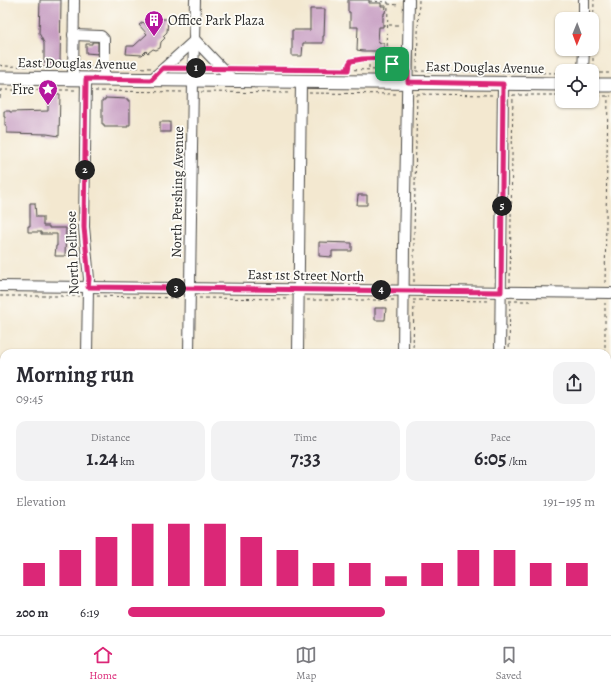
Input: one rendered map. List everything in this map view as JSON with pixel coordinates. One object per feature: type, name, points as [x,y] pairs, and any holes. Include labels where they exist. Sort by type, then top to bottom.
[{"type":"main road","name":"East Douglas Avenue","points":[[0,75],[73,73],[86,85],[104,73],[151,80],[234,81],[301,87],[412,82],[503,89],[555,85]]},
{"type":"main road","points":[[599,82],[609,90]]},
{"type":"street","points":[[73,73],[74,0]]},
{"type":"street","name":"North Pershing Avenue","points":[[189,349],[195,0]]},
{"type":"street","points":[[584,0],[584,12]]},
{"type":"street","points":[[403,349],[412,82],[406,2]]},
{"type":"street","points":[[74,35],[103,37],[104,73]]},
{"type":"street","points":[[151,80],[195,40],[234,81]]},
{"type":"street","name":"North Dellrose","points":[[86,85],[84,227],[89,279],[87,349]]},
{"type":"street","points":[[298,349],[301,87]]},
{"type":"street","points":[[500,349],[506,292],[503,89]]},
{"type":"street","name":"East 1st Street North","points":[[0,286],[608,293]]},
{"type":"path","points":[[413,349],[414,232],[412,82],[418,0]]},
{"type":"path","points":[[591,64],[594,0]]},
{"type":"path","points":[[369,1],[388,2],[388,4],[406,2]]},
{"type":"path","points":[[0,98],[0,75],[3,66],[73,73],[104,73],[163,68],[193,80],[222,69],[401,70],[392,64],[387,58],[388,4]]},
{"type":"path","points":[[383,25],[402,25]]},
{"type":"path","points":[[348,70],[351,61],[369,58],[387,58]]},
{"type":"path","points":[[369,58],[369,70]]},
{"type":"path","points":[[0,75],[86,85],[193,80],[301,87],[555,73]]},
{"type":"path","points":[[599,74],[611,73]]},
{"type":"path","points":[[412,82],[503,89],[514,95],[555,95]]},
{"type":"path","points":[[599,94],[609,90]]},
{"type":"path","points":[[609,90],[611,96]]},
{"type":"path","points":[[605,349],[608,293],[609,90]]},
{"type":"path","points":[[509,349],[506,292],[514,95]]},
{"type":"building","points":[[40,0],[61,0],[60,64],[44,63],[44,43],[39,33]]},
{"type":"building","points":[[348,0],[369,0],[369,3],[381,3],[381,6],[386,6],[383,16],[383,27],[379,27],[378,42],[384,43],[384,50],[357,50],[358,27],[350,27]]},
{"type":"building","points":[[310,9],[325,9],[323,43],[303,43],[302,56],[292,56],[292,30],[310,30]]},
{"type":"building","name":"Office Park Plaza","points":[[159,19],[168,19],[167,32],[163,36],[165,38],[161,42],[160,48],[156,50],[153,49],[148,53],[146,51],[142,55],[126,54],[127,46],[134,46],[147,34],[139,25],[143,22],[151,30],[159,24]]},
{"type":"building","points":[[92,42],[98,42],[98,54],[86,53],[86,44],[92,44]]},
{"type":"building","points":[[48,93],[60,94],[59,136],[47,134],[7,133],[4,111],[48,111]]},
{"type":"building","points":[[105,98],[128,99],[128,101],[130,101],[130,125],[128,125],[128,127],[104,127],[104,124],[102,124],[102,100],[105,100]]},
{"type":"building","points":[[160,122],[170,122],[170,132],[160,132]]},
{"type":"building","points":[[358,195],[367,195],[367,205],[357,205]]},
{"type":"building","points":[[30,203],[35,203],[36,217],[43,217],[43,226],[49,226],[49,228],[66,228],[65,256],[55,256],[57,234],[28,232],[28,226],[30,226]]},
{"type":"building","points":[[319,242],[352,243],[352,251],[332,251],[332,257],[319,256]]},
{"type":"building","points":[[375,308],[386,308],[385,320],[375,320]]},
{"type":"place","name":"Office Park Plaza","points":[[154,37]]},
{"type":"place","name":"Fire","points":[[48,106]]},
{"type":"route","points":[[387,58],[392,64],[401,70],[408,70],[408,82],[503,84],[501,292],[88,287],[89,279],[84,227],[86,79],[151,80],[163,68],[348,70],[351,61],[387,58]]}]
